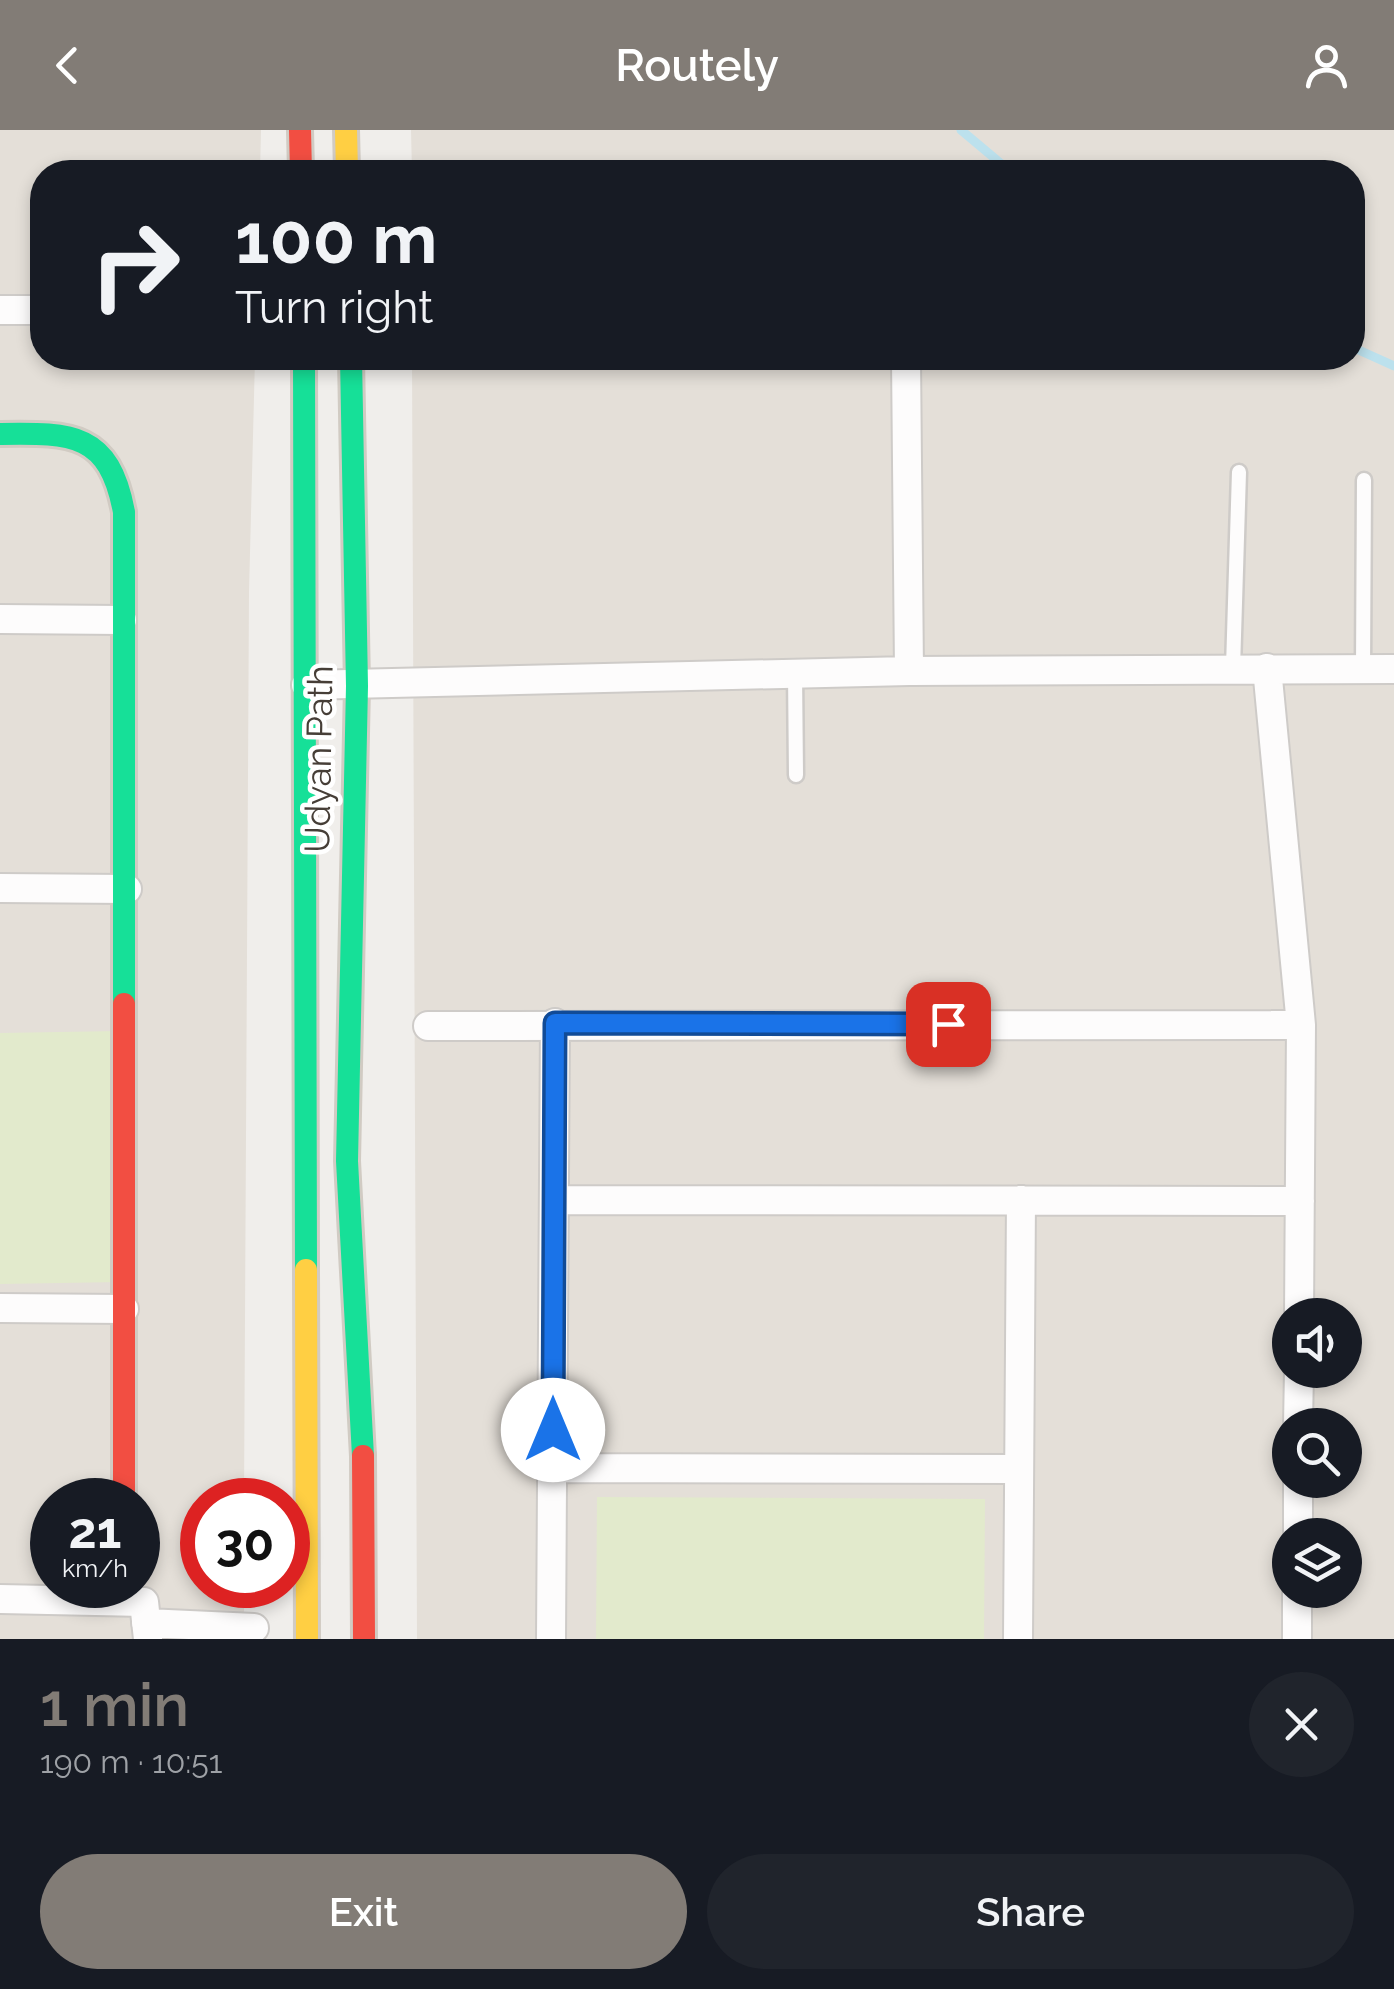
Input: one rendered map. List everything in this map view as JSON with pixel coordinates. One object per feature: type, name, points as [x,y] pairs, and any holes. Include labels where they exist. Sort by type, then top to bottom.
[{"type":"main road","points":[[300,130],[301,160]]},
{"type":"main road","points":[[346,130],[347,160]]},
{"type":"main road","name":"Udyan Path","points":[[304,370],[306,1639]]},
{"type":"main road","name":"Udyan Path","points":[[350,370],[357,686],[348,1161],[364,1430],[364,1639]]},
{"type":"main road","points":[[0,434],[59,433],[103,451],[114,465],[124,512],[124,1478]]},
{"type":"street","points":[[0,310],[30,310]]},
{"type":"street","points":[[906,370],[909,671]]},
{"type":"street","points":[[0,619],[122,620]]},
{"type":"street","points":[[1267,668],[1301,1024],[1299,1298]]},
{"type":"street","points":[[306,685],[909,671],[1394,669]]},
{"type":"street","points":[[0,888],[127,889]]},
{"type":"street","points":[[551,1639],[555,1023]]},
{"type":"street","points":[[428,1026],[1301,1024]]},
{"type":"street","points":[[554,1200],[1300,1201]]},
{"type":"street","points":[[1018,1639],[1021,1200]]},
{"type":"street","points":[[0,1308],[124,1310]]},
{"type":"street","points":[[552,1468],[1019,1469]]},
{"type":"street","points":[[0,1599],[144,1611],[254,1628]]},
{"type":"street","points":[[1297,1608],[1297,1639]]},
{"type":"lane","points":[[1233,668],[1239,472]]},
{"type":"lane","points":[[1363,669],[1364,480]]},
{"type":"lane","points":[[794,673],[796,775]]},
{"type":"shaded area","points":[[0,130],[261,130],[260,160],[30,160],[30,370],[255,370],[249,592],[244,1478],[180,1478],[180,1608],[244,1608],[244,1639],[0,1639]]},
{"type":"shaded area","points":[[411,130],[1394,130],[1394,1639],[417,1639],[412,370],[1365,370],[1365,160],[412,160]]},
{"type":"green space","points":[[119,1031],[121,1282],[0,1284],[0,1033]]},
{"type":"green space","points":[[597,1497],[985,1499],[984,1639],[596,1639]]},
{"type":"waterway","points":[[961,130],[997,160]]},
{"type":"waterway","points":[[1365,353],[1394,366]]},
{"type":"traffic: fast","points":[[304,370],[306,1270]]},
{"type":"traffic: fast","points":[[351,370],[357,686],[347,1161],[363,1456]]},
{"type":"traffic: fast","points":[[0,434],[67,437],[83,443],[108,466],[124,512],[124,1004]]},
{"type":"traffic: slow","points":[[346,130],[347,160]]},
{"type":"traffic: slow","points":[[306,1270],[307,1639]]},
{"type":"traffic: jam","points":[[300,130],[301,160]]},
{"type":"traffic: jam","points":[[124,1004],[124,1478]]},
{"type":"traffic: jam","points":[[363,1456],[364,1639]]},
{"type":"route","points":[[553,1430],[555,1023],[948,1024]]}]
